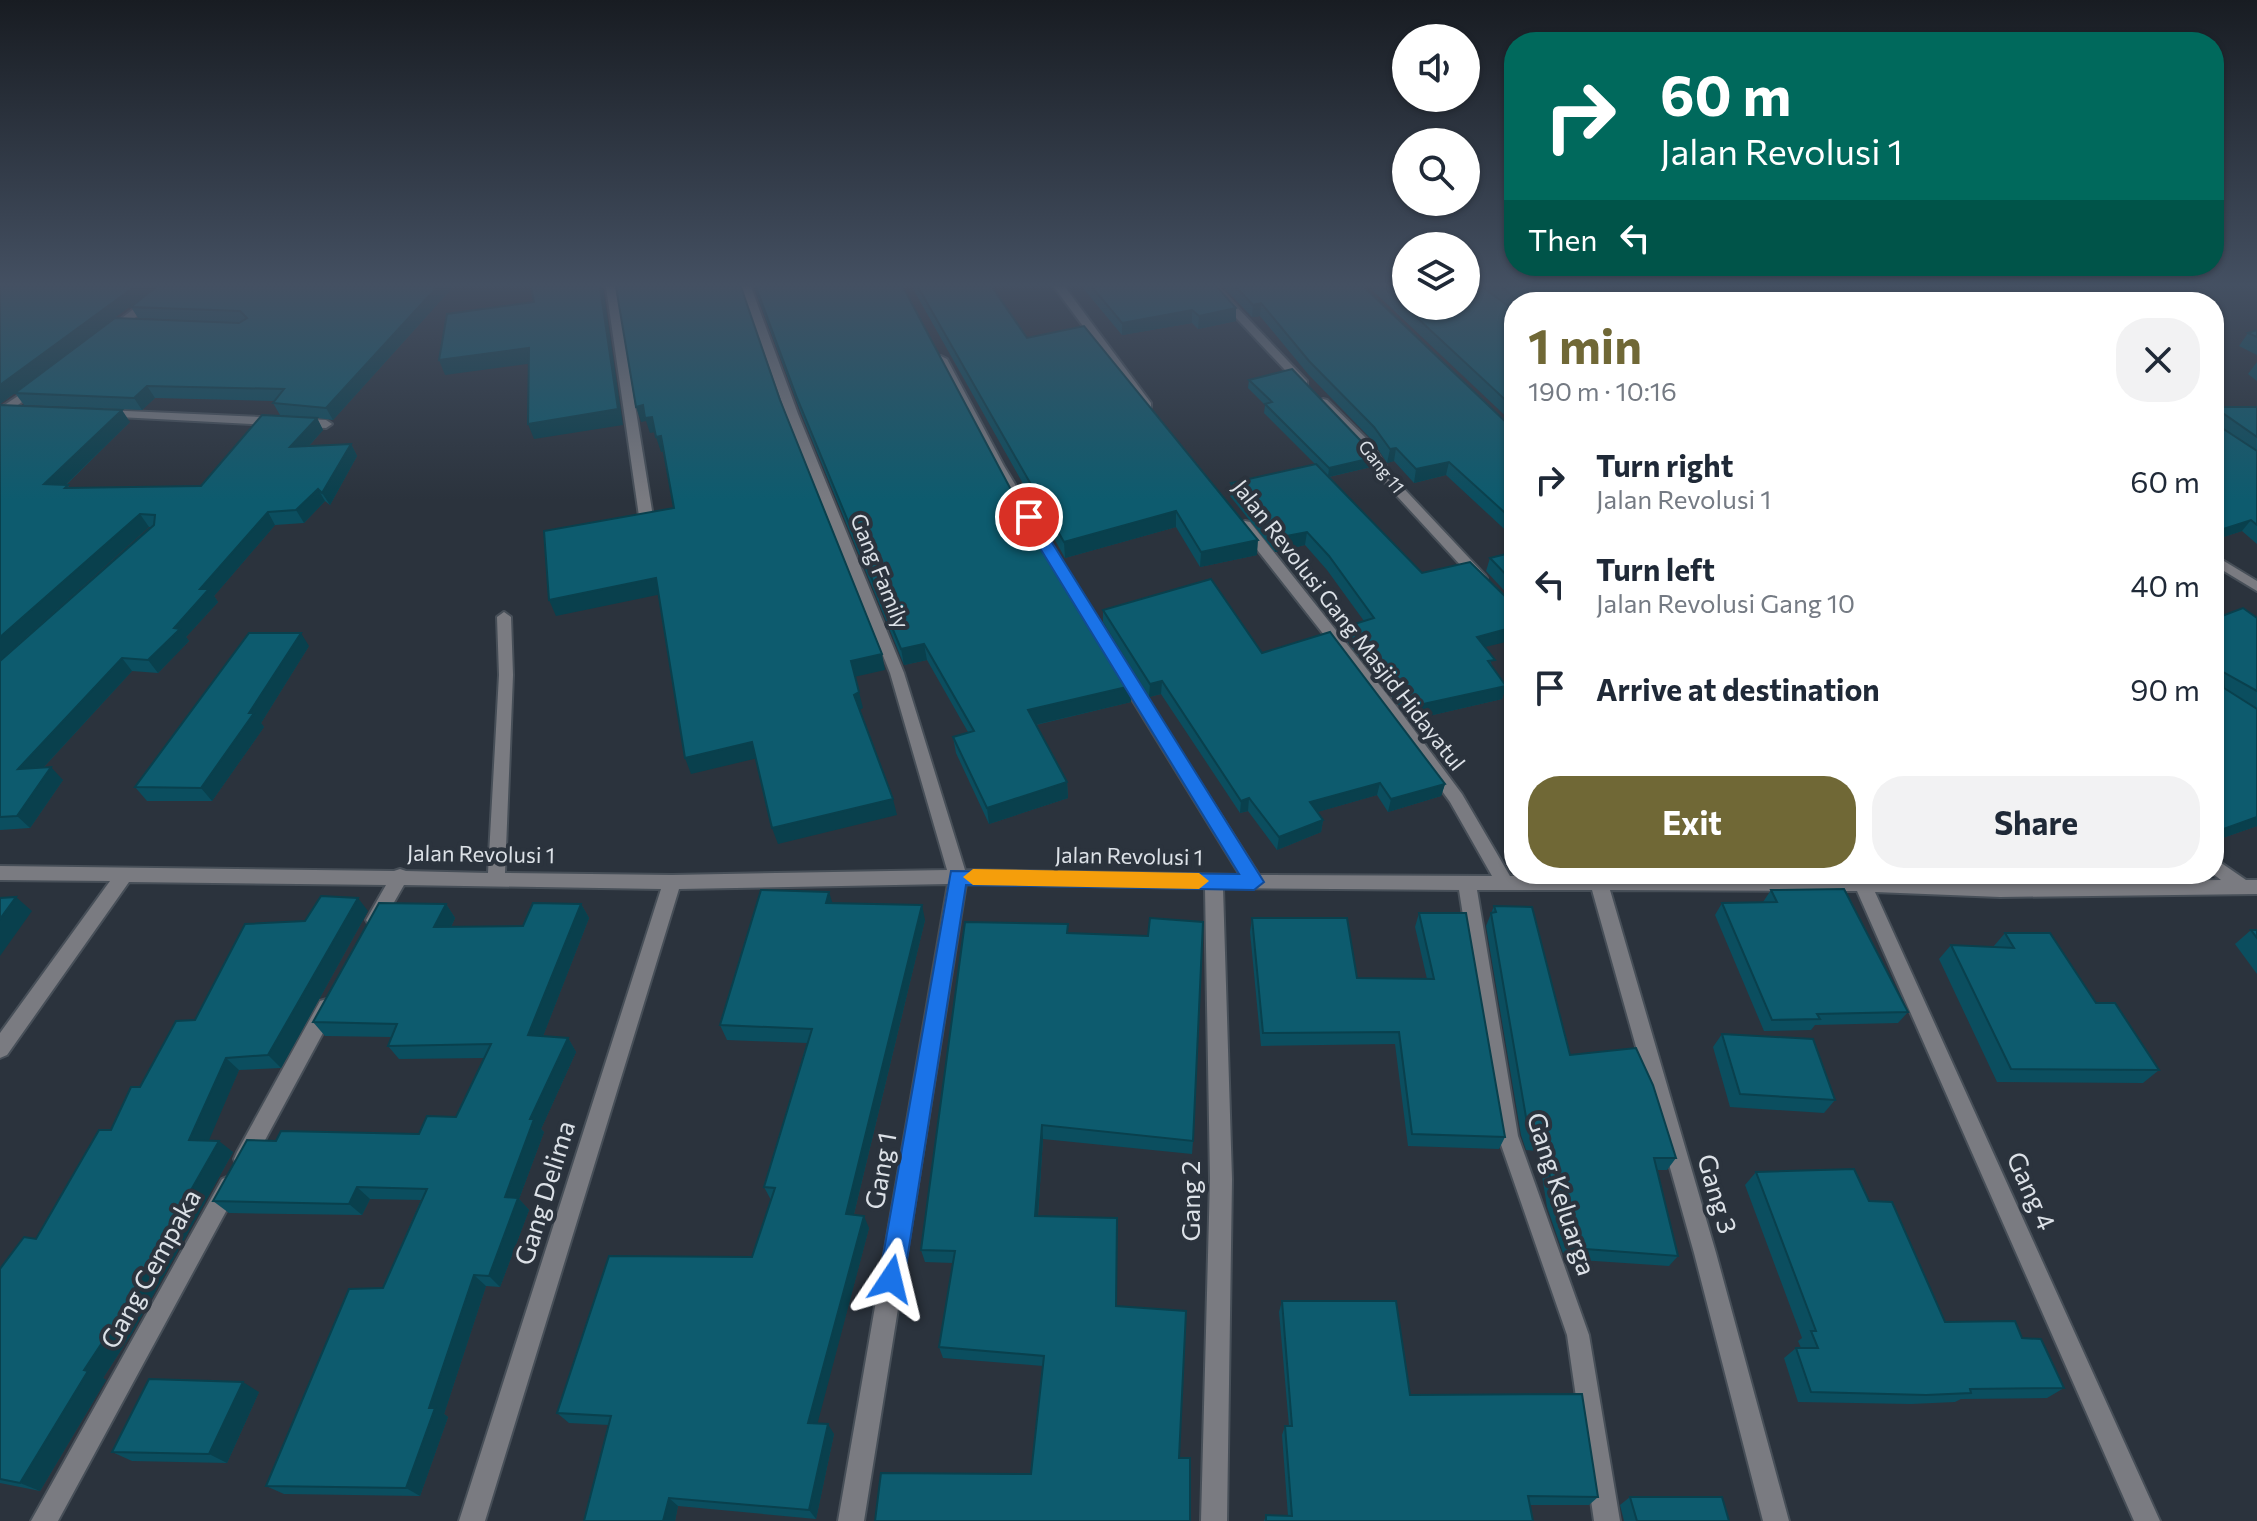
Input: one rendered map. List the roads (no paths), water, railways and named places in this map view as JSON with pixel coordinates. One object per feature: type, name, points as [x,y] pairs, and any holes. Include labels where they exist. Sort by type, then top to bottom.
[{"type":"street","points":[[622,358],[647,523]]},
{"type":"street","name":"Gang Family","points":[[772,358],[897,673],[958,877]]},
{"type":"street","points":[[940,358],[998,466],[1103,641]]},
{"type":"street","points":[[1112,358],[1153,413]]},
{"type":"street","name":"Gang 11","points":[[1278,358],[1366,445],[1389,480],[1493,592]]},
{"type":"street","points":[[2,412],[51,376]]},
{"type":"street","points":[[2,412],[20,411]]},
{"type":"street","points":[[83,413],[326,424]]},
{"type":"street","name":"Jalan Revolusi Gang Masjid Hidayatul","points":[[1236,515],[1447,785],[1504,881]]},
{"type":"street","points":[[2224,566],[2257,587]]},
{"type":"street","points":[[496,877],[506,675],[504,617]]},
{"type":"street","points":[[1111,654],[1254,882]]},
{"type":"street","points":[[2224,871],[2250,887]]},
{"type":"street","name":"Jalan Revolusi 1","points":[[0,873],[496,877],[672,882],[958,877],[1504,883]]},
{"type":"street","points":[[0,1049],[126,873]]},
{"type":"street","points":[[362,945],[400,876]]},
{"type":"street","name":"Gang 1","points":[[851,1521],[958,877]]},
{"type":"street","name":"Gang Delima","points":[[472,1521],[672,882]]},
{"type":"street","name":"Gang 2","points":[[1214,882],[1221,1179],[1214,1521]]},
{"type":"street","name":"Gang Keluarga","points":[[1467,883],[1508,1136],[1578,1335],[1607,1521]]},
{"type":"street","name":"Gang 3","points":[[1599,884],[1697,1224],[1776,1521]]},
{"type":"street","name":"Jalan Revolusi 1","points":[[1863,884],[2000,890],[2250,887]]},
{"type":"street","name":"Gang 4","points":[[1863,884],[2147,1521]]},
{"type":"street","points":[[1994,884],[2000,890]]},
{"type":"street","name":"Gang Cempaka","points":[[44,1521],[339,986]]}]
